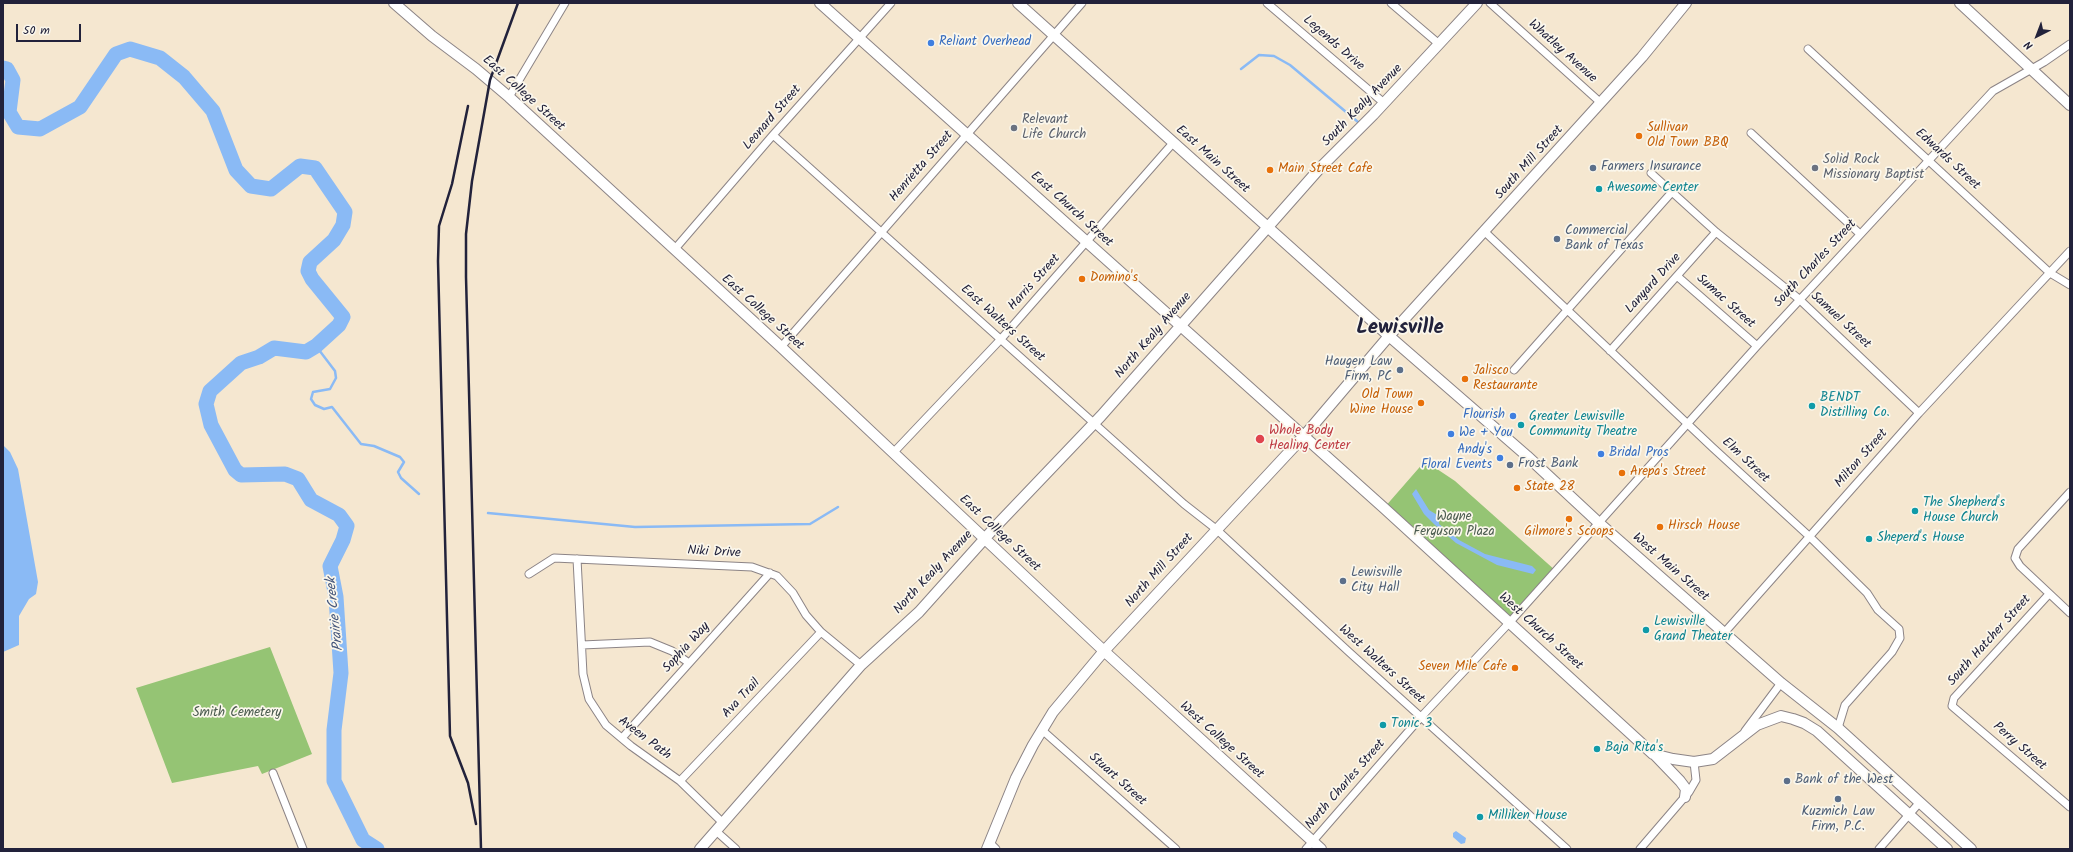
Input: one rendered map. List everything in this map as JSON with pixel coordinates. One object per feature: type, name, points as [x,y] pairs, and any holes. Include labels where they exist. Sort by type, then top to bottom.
[{"type":"main road","name":"East College Street","points":[[394,3],[432,36],[476,69],[509,97],[894,452],[1104,651]]},
{"type":"main road","name":"East Church Street","points":[[820,3],[1304,436]]},
{"type":"main road","name":"East Main Street","points":[[1018,3],[1390,336]]},
{"type":"main road","name":"South Kealy Avenue","points":[[1268,227],[1320,168],[1384,103],[1477,3]]},
{"type":"main road","name":"South Mill Street","points":[[1390,336],[1642,58],[1686,3]]},
{"type":"main road","points":[[1960,3],[2070,105]]},
{"type":"main road","name":"North Kealy Avenue","points":[[700,849],[861,665],[919,612],[985,538],[1093,422],[1268,227]]},
{"type":"main road","name":"North Mill Street","points":[[991,847],[1016,778],[1053,712],[1104,651],[1304,436],[1390,336]]},
{"type":"main road","name":"West Main Street","points":[[1390,336],[1515,446],[1599,523],[1782,683],[1838,728],[1971,849]]},
{"type":"main road","name":"West Church Street","points":[[1304,436],[1510,622],[1653,754],[1694,762],[1713,759],[1757,725],[1780,716],[1804,723],[1817,731],[1910,816]]},
{"type":"main road","name":"West College Street","points":[[1104,651],[1321,849]]},
{"type":"main road","points":[[1653,754],[1686,789],[1685,797]]},
{"type":"main road","points":[[1910,816],[1947,849]]},
{"type":"street","points":[[509,97],[565,3]]},
{"type":"street","name":"Leonard Street","points":[[674,250],[773,135],[891,3]]},
{"type":"street","name":"Henrietta Street","points":[[781,347],[1082,3]]},
{"type":"street","name":"Legends Drive","points":[[1267,3],[1384,103]]},
{"type":"street","points":[[1391,3],[1440,44]]},
{"type":"street","name":"Whatley Avenue","points":[[1490,3],[1601,103]]},
{"type":"street","name":"South Charles Street","points":[[1599,523],[1799,299],[1993,91],[2031,68],[2044,62],[2070,44]]},
{"type":"street","name":"Edwards Street","points":[[1808,49],[2050,273],[2070,285]]},
{"type":"street","points":[[1751,133],[1860,234]]},
{"type":"street","name":"East Walters Street","points":[[773,135],[1184,504],[1216,529]]},
{"type":"street","name":"Harris Street","points":[[894,452],[1001,339],[1173,143]]},
{"type":"street","name":"Samuel Street","points":[[1651,173],[1716,232],[1799,299],[1919,413]]},
{"type":"street","points":[[1514,370],[1672,192]]},
{"type":"street","name":"Elm Street","points":[[1485,232],[1687,424],[1810,537],[1867,593],[1878,610],[1899,629],[1900,638],[1892,652],[1845,705],[1838,728]]},
{"type":"street","name":"Lanyard Drive","points":[[1610,351],[1716,232]]},
{"type":"street","name":"Milton Street","points":[[1724,632],[1919,413],[2070,251]]},
{"type":"street","name":"Sumac Street","points":[[1678,276],[1757,346]]},
{"type":"street","points":[[2070,492],[2018,549],[2015,558],[2020,566],[2070,613]]},
{"type":"street","name":"North Charles Street","points":[[1306,849],[1421,717],[1510,622],[1599,523]]},
{"type":"street","name":"West Walters Street","points":[[1216,529],[1421,717],[1568,849]]},
{"type":"street","name":"Niki Drive","points":[[528,574],[554,558],[752,567],[777,576],[793,593],[806,615],[821,632],[861,665]]},
{"type":"street","name":"Aveen Path","points":[[577,559],[583,674],[589,699],[606,725],[680,781],[723,823]]},
{"type":"street","name":"Sophia Way","points":[[622,738],[770,573]]},
{"type":"street","name":"South Hatcher Street","points":[[1952,706],[1954,698],[2049,594]]},
{"type":"street","name":"Ava Trail","points":[[680,781],[821,632]]},
{"type":"street","points":[[582,645],[650,642],[672,651],[689,663]]},
{"type":"street","points":[[1736,742],[1782,683]]},
{"type":"street","name":"Perry Street","points":[[1952,706],[2070,807]]},
{"type":"street","name":"Stuart Street","points":[[1042,730],[1176,849]]},
{"type":"street","points":[[1640,849],[1685,797],[1696,780],[1694,762]]},
{"type":"street","points":[[273,773],[303,849]]},
{"type":"street","points":[[1880,849],[1910,816],[1920,802]]},
{"type":"street","points":[[716,831],[736,849]]},
{"type":"green space","name":"Wayne Ferguson Plaza","points":[[1425,461],[1455,481],[1556,571],[1510,622],[1384,508]]},
{"type":"green space","name":"Smith Cemetery","points":[[270,647],[312,754],[262,774],[258,766],[172,783],[136,688]]},
{"type":"water","points":[[3,445],[10,452],[18,469],[38,582],[36,594],[29,599],[19,616],[19,645],[3,652]]},
{"type":"water","points":[[1416,489],[1429,510],[1439,516],[1439,524],[1459,540],[1485,554],[1532,566],[1536,570],[1533,574],[1497,565],[1456,543],[1424,514],[1412,494]]},
{"type":"water","points":[[1456,831],[1466,838],[1465,843],[1461,844],[1453,837],[1453,833]]},
{"type":"waterway","name":"Prairie Creek","points":[[3,68],[7,69],[13,80],[9,112],[18,127],[40,129],[80,107],[116,54],[130,49],[160,58],[184,77],[213,111],[236,170],[251,186],[271,189],[300,166],[315,168],[345,212],[343,225],[334,240],[310,262],[308,271],[312,279],[343,317],[339,325],[316,346],[306,352],[274,348],[259,357],[241,363],[210,391],[206,404],[211,425],[235,470],[241,475],[285,474],[298,479],[311,500],[339,515],[347,526],[343,540],[330,566],[336,597],[341,673],[334,730],[334,781],[363,840],[377,849]]},
{"type":"waterway","points":[[1241,69],[1259,55],[1274,56],[1290,65],[1358,122]]},
{"type":"waterway","points":[[316,346],[335,371],[336,378],[330,389],[313,392],[311,399],[315,405],[324,409],[332,407],[361,444],[374,446],[400,457],[404,462],[398,472],[401,478],[419,494]]},
{"type":"waterway","points":[[488,513],[635,527],[810,524],[838,507]]},
{"type":"railway","points":[[481,849],[466,234],[472,181],[490,80],[518,3]]},
{"type":"railway","points":[[468,106],[452,184],[439,226],[438,261],[450,736],[468,783],[476,824]]},
{"type":"place","name":"Reliant Overhead","points":[[931,43]]},
{"type":"place","name":"Relevant Life Church","points":[[1014,128]]},
{"type":"place","name":"Sullivan Old Town BBQ","points":[[1639,136]]},
{"type":"place","name":"Farmers Insurance","points":[[1593,168]]},
{"type":"place","name":"Solid Rock Missionary Baptist","points":[[1815,168]]},
{"type":"place","name":"Main Street Cafe","points":[[1270,170]]},
{"type":"place","name":"Awesome Center","points":[[1599,189]]},
{"type":"place","name":"Commercial Bank of Texas","points":[[1557,239]]},
{"type":"place","name":"Domino's","points":[[1082,279]]},
{"type":"place","name":"Haugen Law Firm, PC","points":[[1400,370]]},
{"type":"place","name":"Jalisco Restaurante","points":[[1465,379]]},
{"type":"place","name":"Old Town Wine House","points":[[1421,403]]},
{"type":"place","name":"BENDT Distilling Co.","points":[[1812,406]]},
{"type":"place","name":"Flourish","points":[[1513,416]]},
{"type":"place","name":"Greater Lewisville Community Theatre","points":[[1521,425]]},
{"type":"place","name":"We + You","points":[[1451,434]]},
{"type":"place","name":"Whole Body Healing Center","points":[[1260,439]]},
{"type":"place","name":"Bridal Pros","points":[[1601,454]]},
{"type":"place","name":"Andy's Floral Events","points":[[1500,458]]},
{"type":"place","name":"Frost Bank","points":[[1510,465]]},
{"type":"place","name":"Arepa's Street","points":[[1622,473]]},
{"type":"place","name":"State 28","points":[[1517,488]]},
{"type":"place","name":"The Shepherd's House Church","points":[[1915,511]]},
{"type":"place","name":"Gilmore's Scoops","points":[[1569,519]]},
{"type":"place","name":"Hirsch House","points":[[1660,527]]},
{"type":"place","name":"Sheperd's House","points":[[1869,539]]},
{"type":"place","name":"Lewisville City Hall","points":[[1343,581]]},
{"type":"place","name":"Lewisville Grand Theater","points":[[1646,630]]},
{"type":"place","name":"Seven Mile Cafe","points":[[1515,668]]},
{"type":"place","name":"Tonic 3","points":[[1383,725]]},
{"type":"place","name":"Baja Rita's","points":[[1597,749]]},
{"type":"place","name":"Bank of the West","points":[[1787,781]]},
{"type":"place","name":"Kuzmich Law Firm, P.C.","points":[[1838,799]]},
{"type":"place","name":"Milliken House","points":[[1480,817]]},
{"type":"district","name":"Lewisville","points":[[1400,329]]}]
